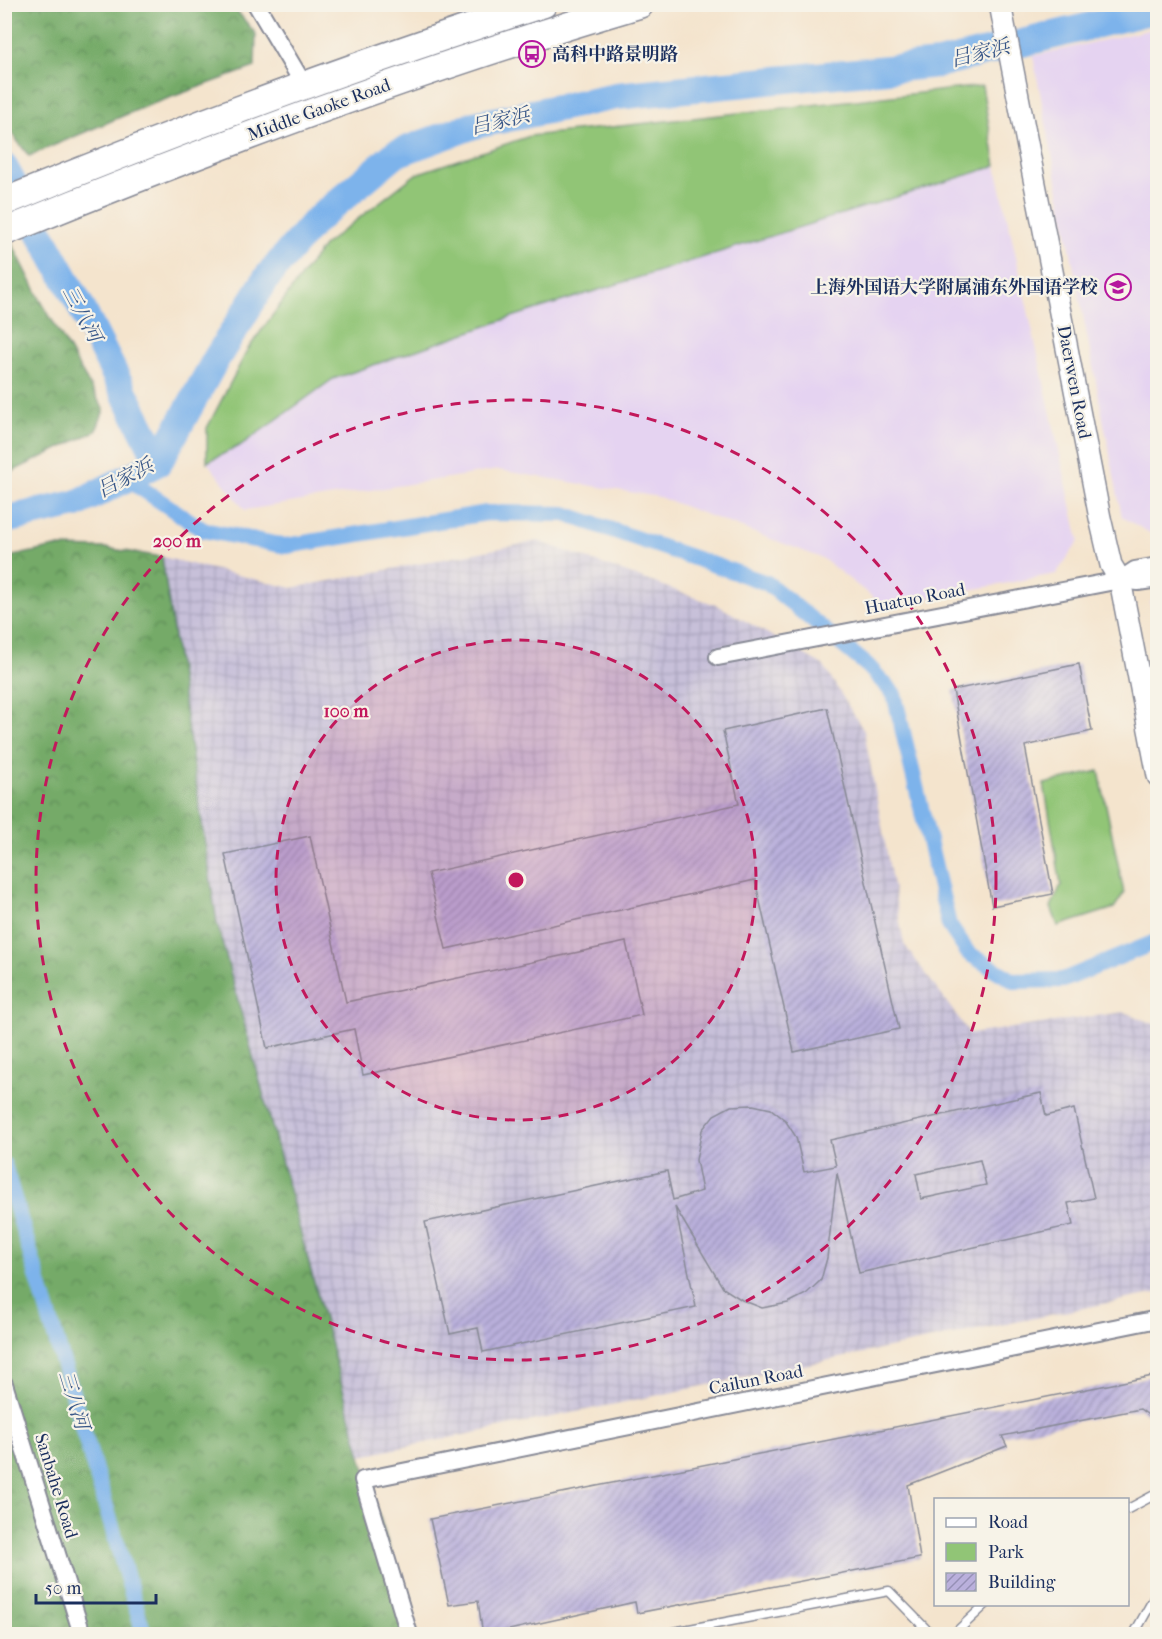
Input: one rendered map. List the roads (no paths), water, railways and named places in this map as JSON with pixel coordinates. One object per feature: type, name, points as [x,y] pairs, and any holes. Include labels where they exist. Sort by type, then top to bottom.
[{"type":"main road","name":"Middle Gaoke Road","points":[[8,231],[209,149],[472,56],[640,4]]},
{"type":"main road","name":"Middle Gaoke Road","points":[[4,202],[200,123],[533,6]]},
{"type":"street","points":[[256,4],[304,85]]},
{"type":"street","name":"Daerwen Road","points":[[1000,4],[1029,117],[1124,563],[1120,580],[1158,776]]},
{"type":"street","name":"Daerwen Road","points":[[1014,4],[1029,117]]},
{"type":"street","name":"Huatuo Road","points":[[1120,580],[1135,570],[1158,566]]},
{"type":"street","name":"Huatuo Road","points":[[717,657],[1120,580],[1138,582],[1158,579]]},
{"type":"street","name":"Cailun Road","points":[[409,1635],[363,1480],[1158,1319]]},
{"type":"street","name":"Sanbahe Road","points":[[4,1384],[82,1635]]},
{"type":"lane","points":[[1129,1508],[1158,1493]]},
{"type":"lane","points":[[663,1635],[889,1591],[931,1635]]},
{"type":"lane","points":[[1134,1635],[1158,1591]]},
{"type":"lane","points":[[954,1635],[985,1606]]},
{"type":"waterway","name":"吕家浜","points":[[4,520],[76,504],[159,462],[216,359],[268,276],[314,222],[395,154],[474,125],[616,96],[938,64],[1158,9]]},
{"type":"waterway","name":"三八河","points":[[4,167],[79,303],[159,462]]},
{"type":"waterway","points":[[126,478],[203,530],[286,546],[487,513],[565,514],[767,583],[868,666],[894,694],[949,925],[968,953],[1014,981],[1063,980],[1158,941]]},
{"type":"waterway","name":"三八河","points":[[4,1165],[144,1634]]},
{"type":"place","name":"高科中路景明路","points":[[532,54]]},
{"type":"place","name":"上海外国语大学附属浦东外国语学校","points":[[1118,287]]}]
